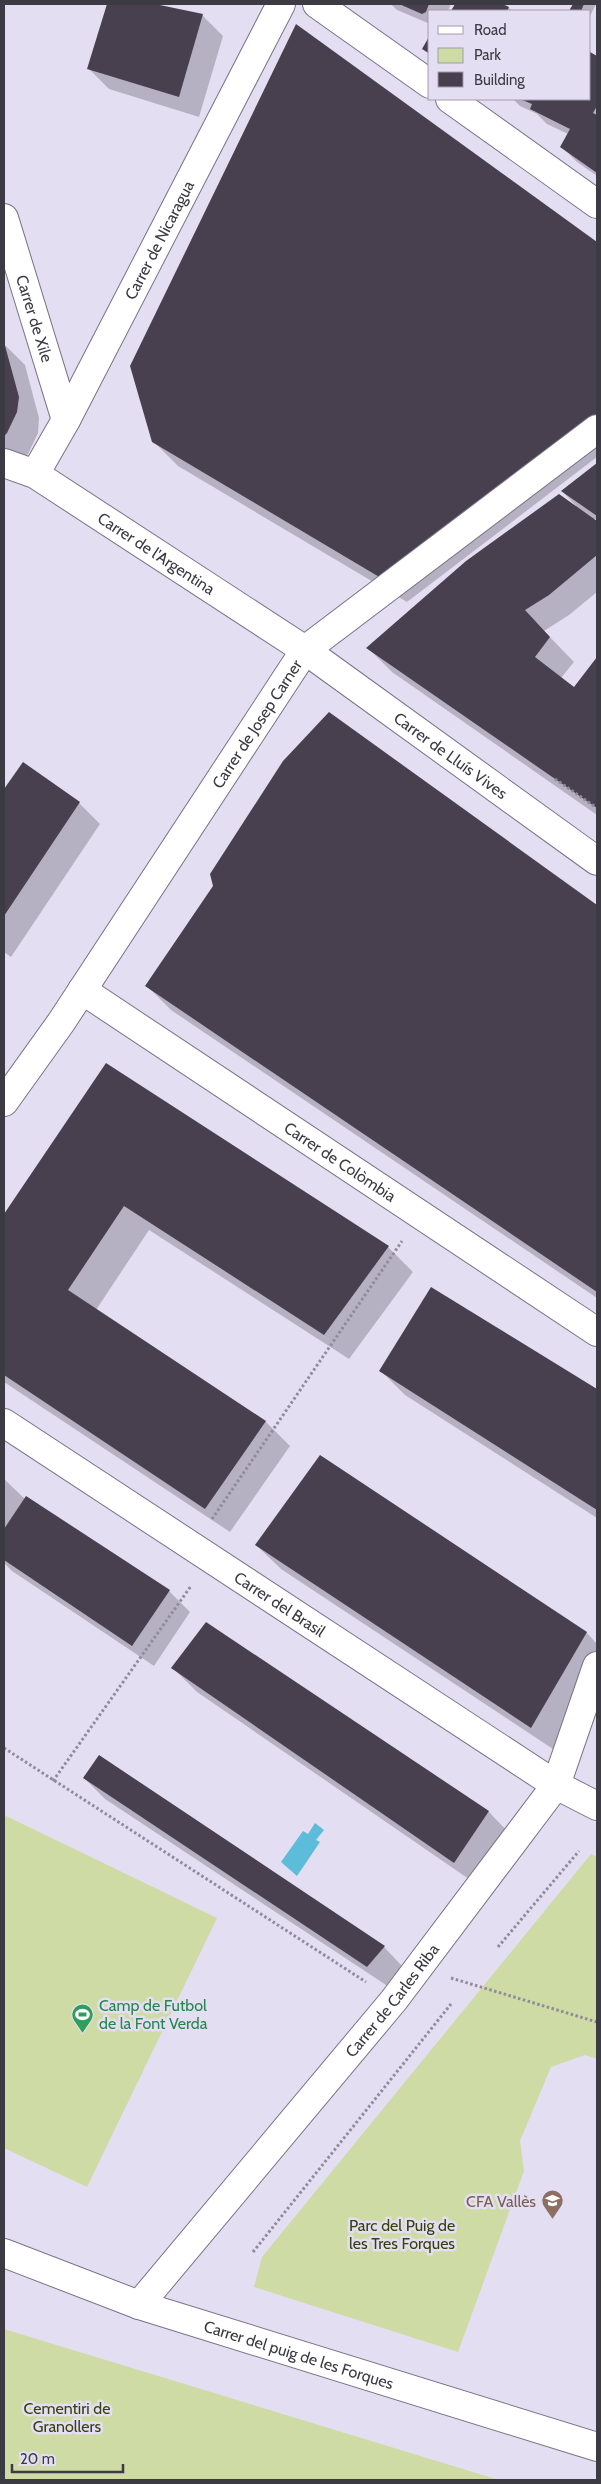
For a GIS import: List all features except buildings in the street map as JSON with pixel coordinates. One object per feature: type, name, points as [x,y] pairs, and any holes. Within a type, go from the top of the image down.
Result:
[{"type":"street","name":"Carrer de Nicaragua","points":[[35,474],[66,420],[282,4]]},
{"type":"street","points":[[317,4],[428,83]]},
{"type":"street","points":[[451,100],[597,204]]},
{"type":"street","name":"Carrer de Xile","points":[[4,218],[66,420]]},
{"type":"street","name":"Carrer de Josep Carner","points":[[4,1102],[82,990],[305,650],[597,429]]},
{"type":"street","name":"Carrer de l'Argentina","points":[[4,463],[35,474],[305,650]]},
{"type":"street","name":"Carrer de Lluís Vives","points":[[305,650],[597,861]]},
{"type":"street","name":"Carrer de Colòmbia","points":[[82,990],[419,1216],[597,1332]]},
{"type":"street","name":"Carrer del Brasil","points":[[4,1424],[556,1785],[597,1806]]},
{"type":"street","name":"Carrer de Carles Riba","points":[[139,2304],[394,2000],[556,1785],[597,1666]]},
{"type":"street","name":"Carrer del puig de les Forques","points":[[4,2254],[139,2304],[597,2447]]},
{"type":"path","points":[[555,779],[597,808]]},
{"type":"path","points":[[53,1781],[419,1216]]},
{"type":"path","points":[[4,1748],[394,2000]]},
{"type":"path","points":[[498,1947],[579,1851]]},
{"type":"path","points":[[419,1968],[597,2022]]},
{"type":"path","points":[[253,2252],[451,2004]]},
{"type":"green space","name":"Camp de Futbol de la Font Verda","points":[[4,1815],[217,1918],[87,2187],[4,2148]]},
{"type":"green space","name":"Parc del Puig de les Tres Forques","points":[[591,1854],[597,1857],[597,2059],[585,2055],[551,2067],[520,2141],[524,2171],[458,2352],[254,2287],[262,2257]]},
{"type":"green space","name":"Cementiri de Granollers","points":[[4,2329],[499,2480],[4,2480]]},
{"type":"water","points":[[315,1823],[324,1830],[316,1840],[320,1842],[297,1876],[281,1862],[303,1831],[308,1834]]},
{"type":"place","name":"Camp de Futbol de la Font Verda","points":[[83,2033]]},
{"type":"place","name":"CFA Vallès","points":[[552,2220]]}]
